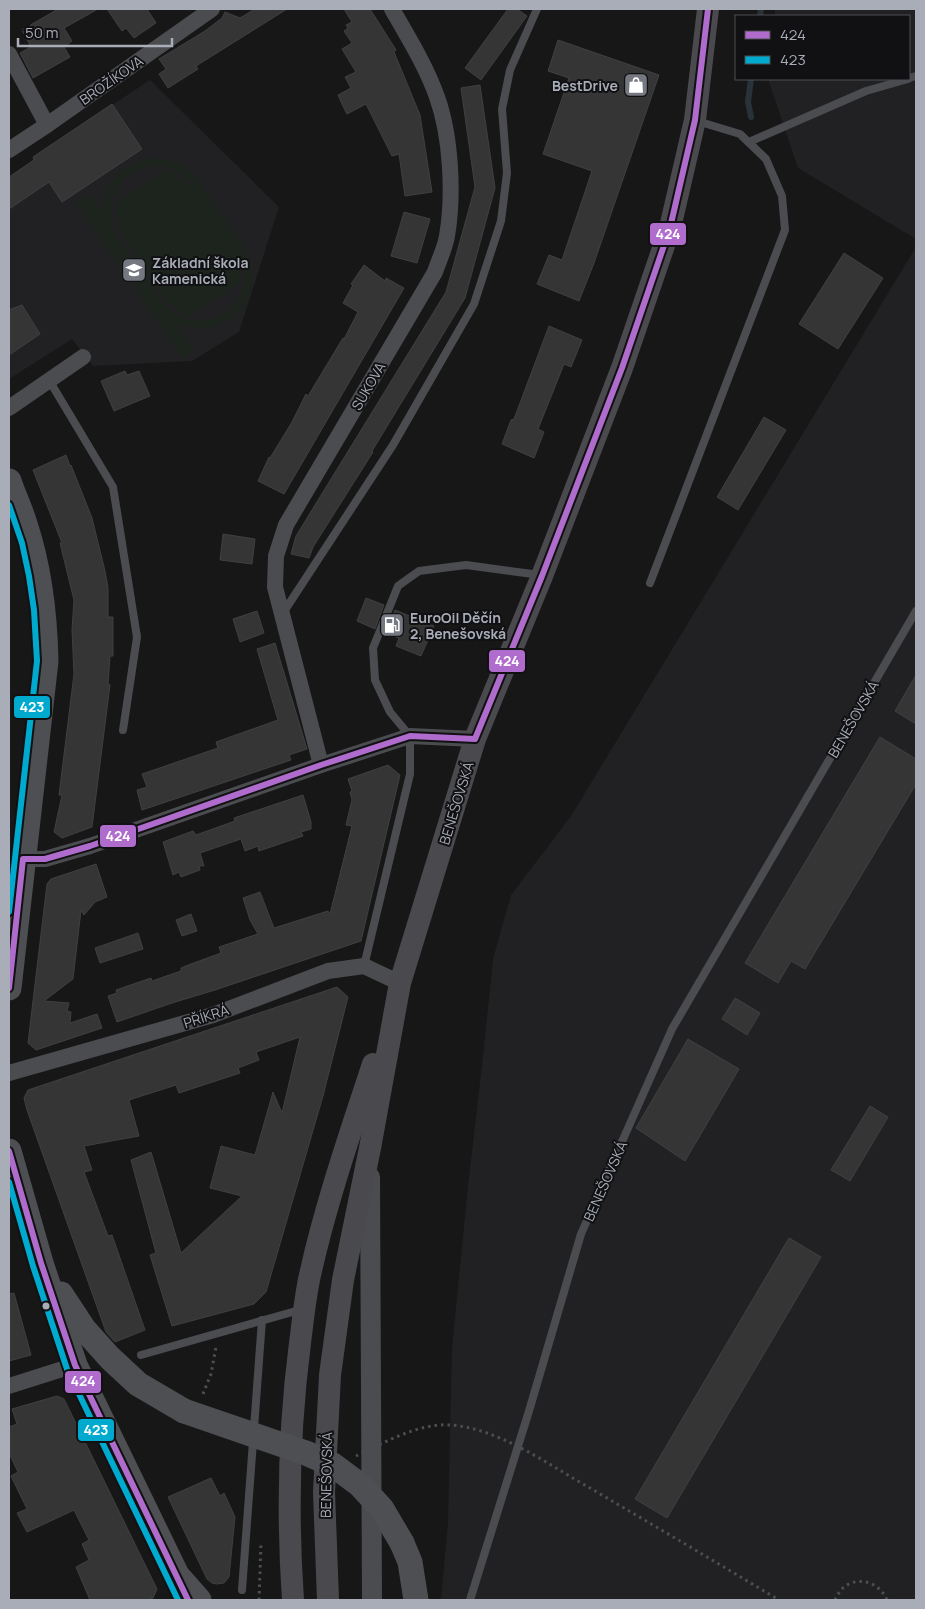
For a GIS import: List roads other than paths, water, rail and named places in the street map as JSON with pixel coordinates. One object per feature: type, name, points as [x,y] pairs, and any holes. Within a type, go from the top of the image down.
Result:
[{"type":"main road","name":"BENEŠOVSKÁ","points":[[328,1598],[324,1492],[330,1375],[343,1280],[370,1148],[400,983],[475,739],[542,576],[622,368],[670,228],[695,120],[708,9]]},
{"type":"main road","points":[[9,481],[26,525],[39,579],[45,622],[45,669],[9,988]]},
{"type":"main road","points":[[293,1599],[290,1506],[291,1424],[304,1309],[310,1276],[335,1180],[400,983]]},
{"type":"main road","points":[[9,1151],[41,1264],[76,1365],[177,1575],[199,1600]]},
{"type":"main road","points":[[41,1264],[84,1329],[110,1358],[138,1384],[184,1411],[306,1453],[333,1465],[360,1485],[382,1509],[402,1542],[410,1562],[416,1600]]},
{"type":"street","name":"BROŽÍKOVA","points":[[9,150],[212,9]]},
{"type":"street","name":"SUKOVA","points":[[321,765],[275,587],[276,556],[286,525],[435,272],[447,237],[451,197],[449,146],[437,97],[410,40],[392,9]]},
{"type":"street","points":[[9,54],[47,125]]},
{"type":"street","points":[[9,408],[83,357]]},
{"type":"street","points":[[23,859],[45,859],[90,846],[321,765],[410,736],[475,739]]},
{"type":"street","points":[[364,966],[400,983]]},
{"type":"street","name":"PŘÍKRÁ","points":[[9,1073],[213,1015],[328,971],[364,966]]},
{"type":"street","name":"BENEŠOVSKÁ","points":[[370,1148],[372,1600]]},
{"type":"street","points":[[9,1386],[76,1365]]},
{"type":"street","points":[[177,1575],[188,1600]]},
{"type":"lane","points":[[282,615],[393,445],[474,304],[501,221],[507,173],[502,108],[510,70],[537,9]]},
{"type":"lane","points":[[749,142],[866,91],[904,80]]},
{"type":"lane","points":[[650,583],[785,230],[782,196],[766,159],[740,134],[695,120]]},
{"type":"lane","points":[[49,380],[113,487],[137,637],[123,730]]},
{"type":"lane","points":[[364,966],[410,774],[410,736],[390,712],[375,680],[374,648],[398,586],[419,571],[466,565],[542,576]]},
{"type":"lane","name":"BENEŠOVSKÁ","points":[[470,1600],[529,1411],[581,1234],[672,1029],[916,611]]},
{"type":"lane","points":[[141,1355],[304,1309]]},
{"type":"lane","points":[[242,1590],[262,1320]]},
{"type":"waterway","points":[[760,15],[761,9]]},
{"type":"waterway","points":[[751,80],[748,102],[751,117]]},
{"type":"place","name":"BestDrive","points":[[636,85]]},
{"type":"place","name":"Základní škola Kamenická","points":[[134,270]]},
{"type":"place","name":"EuroOil Děčín 2, Benešovská","points":[[392,625]]}]
